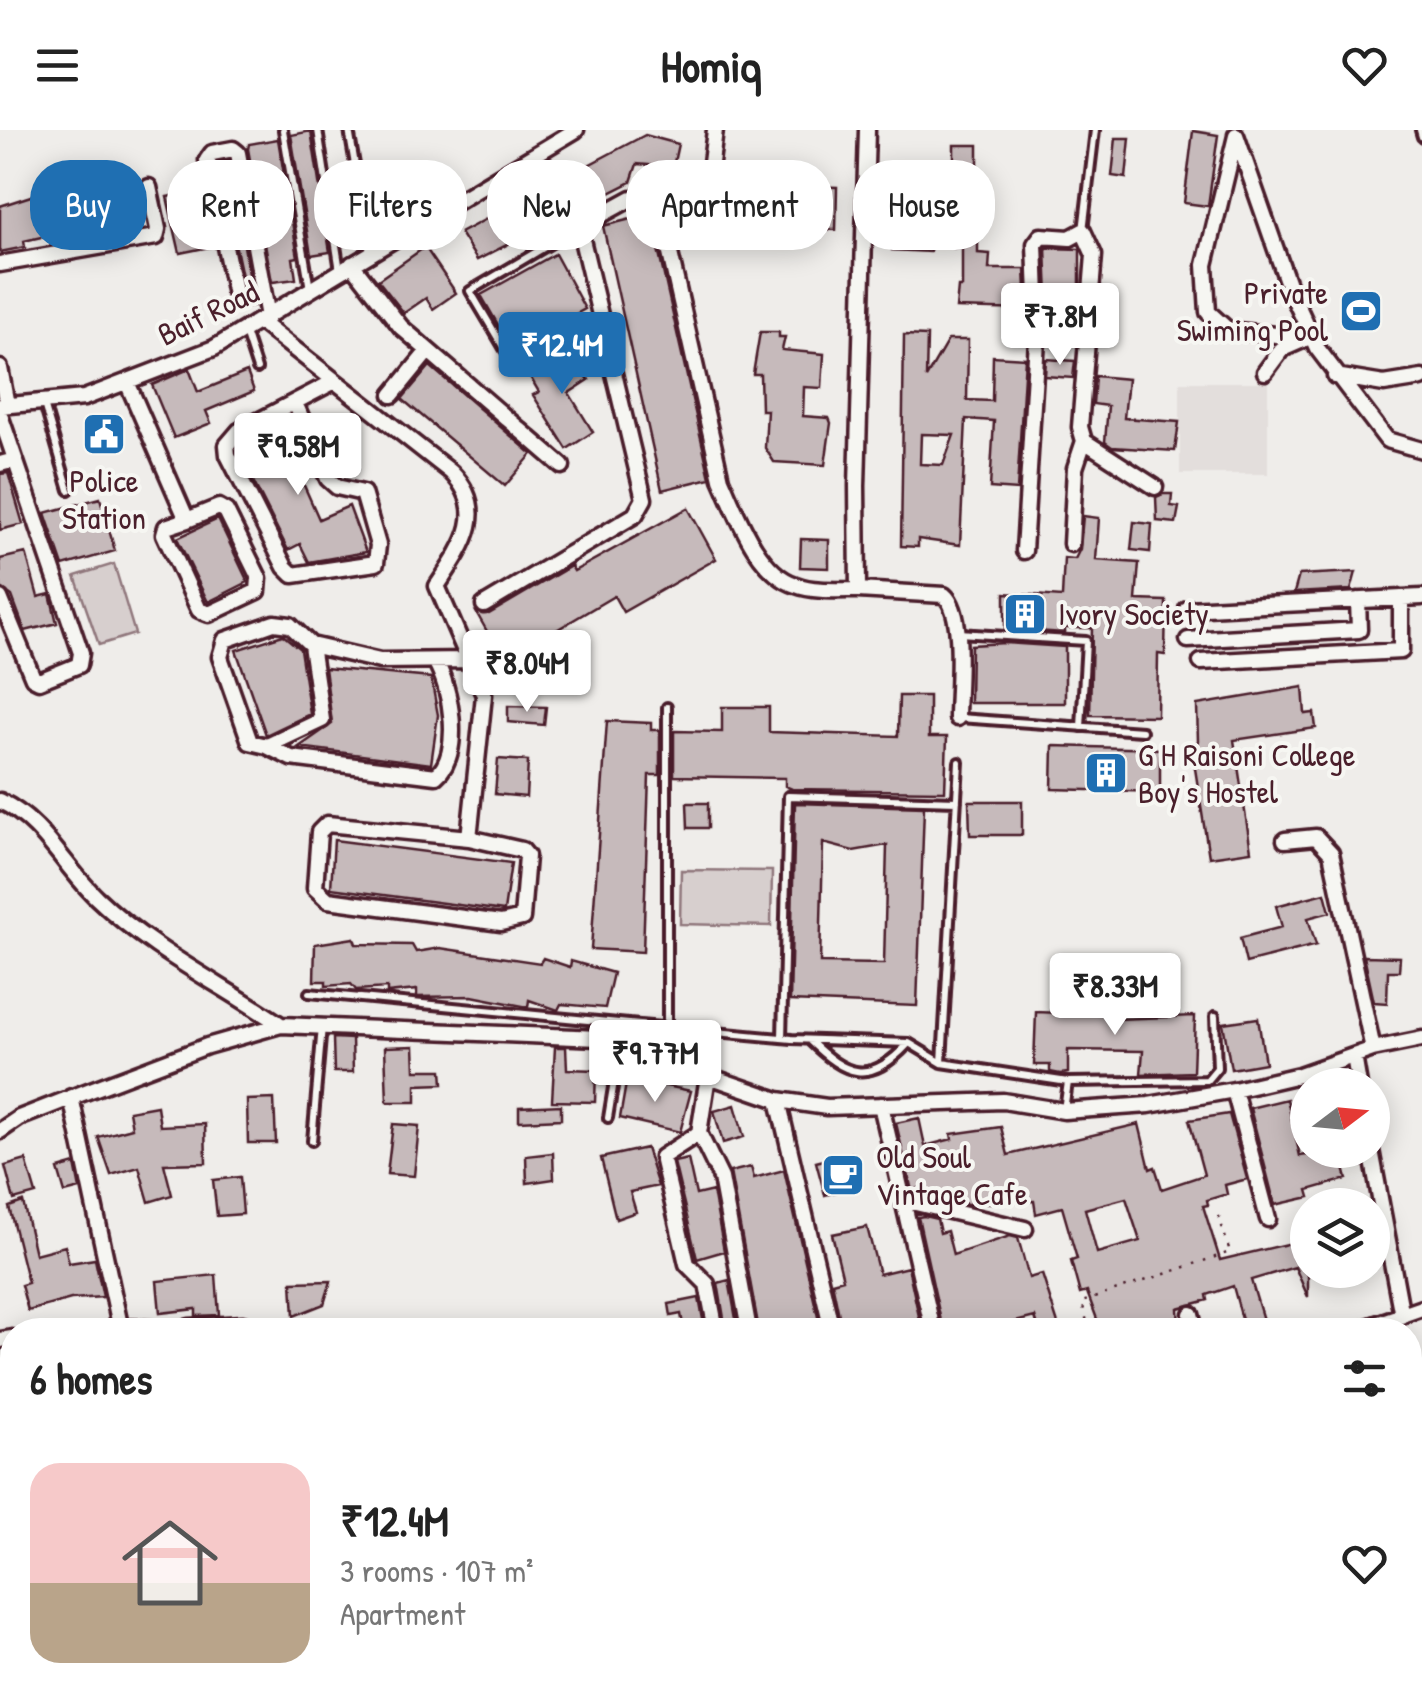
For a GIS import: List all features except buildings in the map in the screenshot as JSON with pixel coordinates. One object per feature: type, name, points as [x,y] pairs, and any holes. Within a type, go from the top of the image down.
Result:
[{"type":"street","name":"Baif Road","points":[[2,409],[84,398],[244,331],[576,130]]},
{"type":"street","points":[[711,160],[714,130]]},
{"type":"street","points":[[858,590],[857,486],[867,130]]},
{"type":"street","points":[[1237,133],[1205,266],[1208,312],[1228,330],[1306,338],[1282,349],[1264,372]]},
{"type":"street","points":[[1237,133],[1289,286],[1335,376],[1386,440],[1422,450]]},
{"type":"street","points":[[263,292],[240,300],[236,296],[208,160],[212,153],[233,149],[238,153],[263,292],[264,319],[451,472],[472,500],[474,518],[468,534],[437,586],[442,608],[484,695],[469,838]]},
{"type":"street","points":[[0,264],[156,236],[149,187]]},
{"type":"street","points":[[1024,552],[1038,324],[1035,244],[1041,236],[1070,238],[1083,231],[1094,255],[1080,427],[1084,441],[1076,468],[1070,544]]},
{"type":"street","points":[[484,605],[635,515],[644,499],[586,250]]},
{"type":"street","points":[[669,250],[720,479],[734,507],[773,570],[794,585],[944,595],[954,608],[958,633],[958,718]]},
{"type":"street","points":[[346,268],[401,327],[562,466]]},
{"type":"street","points":[[392,395],[428,351]]},
{"type":"street","points":[[0,368],[8,462],[81,653],[79,666],[39,681],[33,678],[0,598]]},
{"type":"street","points":[[1335,376],[1384,384],[1422,378]]},
{"type":"street","points":[[295,403],[328,479],[337,487],[363,493],[378,545],[376,563],[293,575],[235,472],[227,445],[232,437],[295,403],[336,381]]},
{"type":"street","points":[[127,382],[187,520]]},
{"type":"street","points":[[1084,441],[1155,487]]},
{"type":"street","points":[[218,507],[226,511],[259,578],[258,591],[209,614],[200,610],[164,534],[166,527],[187,520],[218,507]]},
{"type":"street","points":[[1186,609],[1422,597]]},
{"type":"street","points":[[1201,662],[1401,652],[1402,598]]},
{"type":"street","points":[[1188,640],[1360,630],[1358,600]]},
{"type":"street","points":[[435,661],[452,698],[448,761],[436,776],[291,758],[250,742],[220,657],[225,640],[274,623],[290,625],[311,645],[380,661],[470,660]]},
{"type":"street","points":[[267,746],[322,720],[311,645]]},
{"type":"street","points":[[0,801],[18,810],[97,898],[191,972],[281,1025]]},
{"type":"street","points":[[327,824],[469,838],[522,850],[527,856],[522,918],[501,924],[328,900],[315,888],[318,832],[327,824]]},
{"type":"street","points":[[1285,840],[1316,837],[1331,853],[1374,1049]]},
{"type":"street","points":[[0,1132],[71,1098],[207,1046],[281,1025],[456,1029],[599,1038],[778,1100],[827,1107],[1003,1101],[1064,1111],[1149,1105],[1234,1090],[1422,1039]]},
{"type":"street","points":[[1354,1056],[1356,1068]]},
{"type":"street","points":[[708,1076],[698,1134],[720,1178],[747,1318]]},
{"type":"street","points":[[1234,1090],[1268,1219]]},
{"type":"street","points":[[71,1098],[118,1318]]},
{"type":"street","points":[[778,1100],[829,1318]]},
{"type":"street","points":[[880,1105],[931,1318]]},
{"type":"street","points":[[698,1134],[662,1157],[687,1264],[707,1284],[714,1318]]},
{"type":"street","points":[[1374,1168],[1402,1316]]},
{"type":"street","points":[[903,1200],[1025,1229]]},
{"type":"street","points":[[1396,1318],[1422,1308]]},
{"type":"street","points":[[1191,1314],[1192,1318]]},
{"type":"lane","points":[[283,130],[310,290]]},
{"type":"lane","points":[[318,130],[346,268]]},
{"type":"lane","points":[[349,130],[371,254]]},
{"type":"lane","points":[[1083,231],[1095,130]]},
{"type":"lane","points":[[505,350],[470,291],[539,250]]},
{"type":"lane","points":[[244,331],[257,369]]},
{"type":"lane","points":[[44,402],[70,490]]},
{"type":"lane","points":[[958,633],[1086,641],[1081,726]]},
{"type":"lane","points":[[667,708],[667,1028]]},
{"type":"lane","points":[[958,718],[1142,731]]},
{"type":"lane","points":[[942,1063],[959,762]]},
{"type":"lane","points":[[782,1038],[788,796],[956,801]]},
{"type":"lane","points":[[309,993],[782,1038],[909,1043],[942,1063],[1068,1082],[1207,1080],[1217,1068],[1216,1016]]},
{"type":"lane","points":[[608,1118],[620,1044],[630,1024]]},
{"type":"lane","points":[[312,1141],[322,1025]]},
{"type":"lane","points":[[809,1040],[840,1068],[861,1073],[894,1058],[909,1043]]},
{"type":"lane","points":[[1064,1111],[1068,1082]]},
{"type":"path","points":[[1087,1318],[1082,1302],[1230,1252],[1217,1210]]},
{"type":"shaded area","points":[[1180,382],[1268,382],[1268,474],[1180,474]]},
{"type":"shaded area","points":[[114,564],[135,634],[99,645],[75,576]]},
{"type":"shaded area","points":[[681,870],[772,871],[771,926],[680,924]]},
{"type":"place","name":"Private Swiming Pool","points":[[1361,311]]},
{"type":"place","name":"Police Station","points":[[104,434]]},
{"type":"place","name":"Ivory Society","points":[[1025,614]]},
{"type":"place","name":"G H Raisoni College Boy's Hostel","points":[[1106,773]]},
{"type":"place","name":"Old Soul Vintage Cafe","points":[[843,1175]]}]
